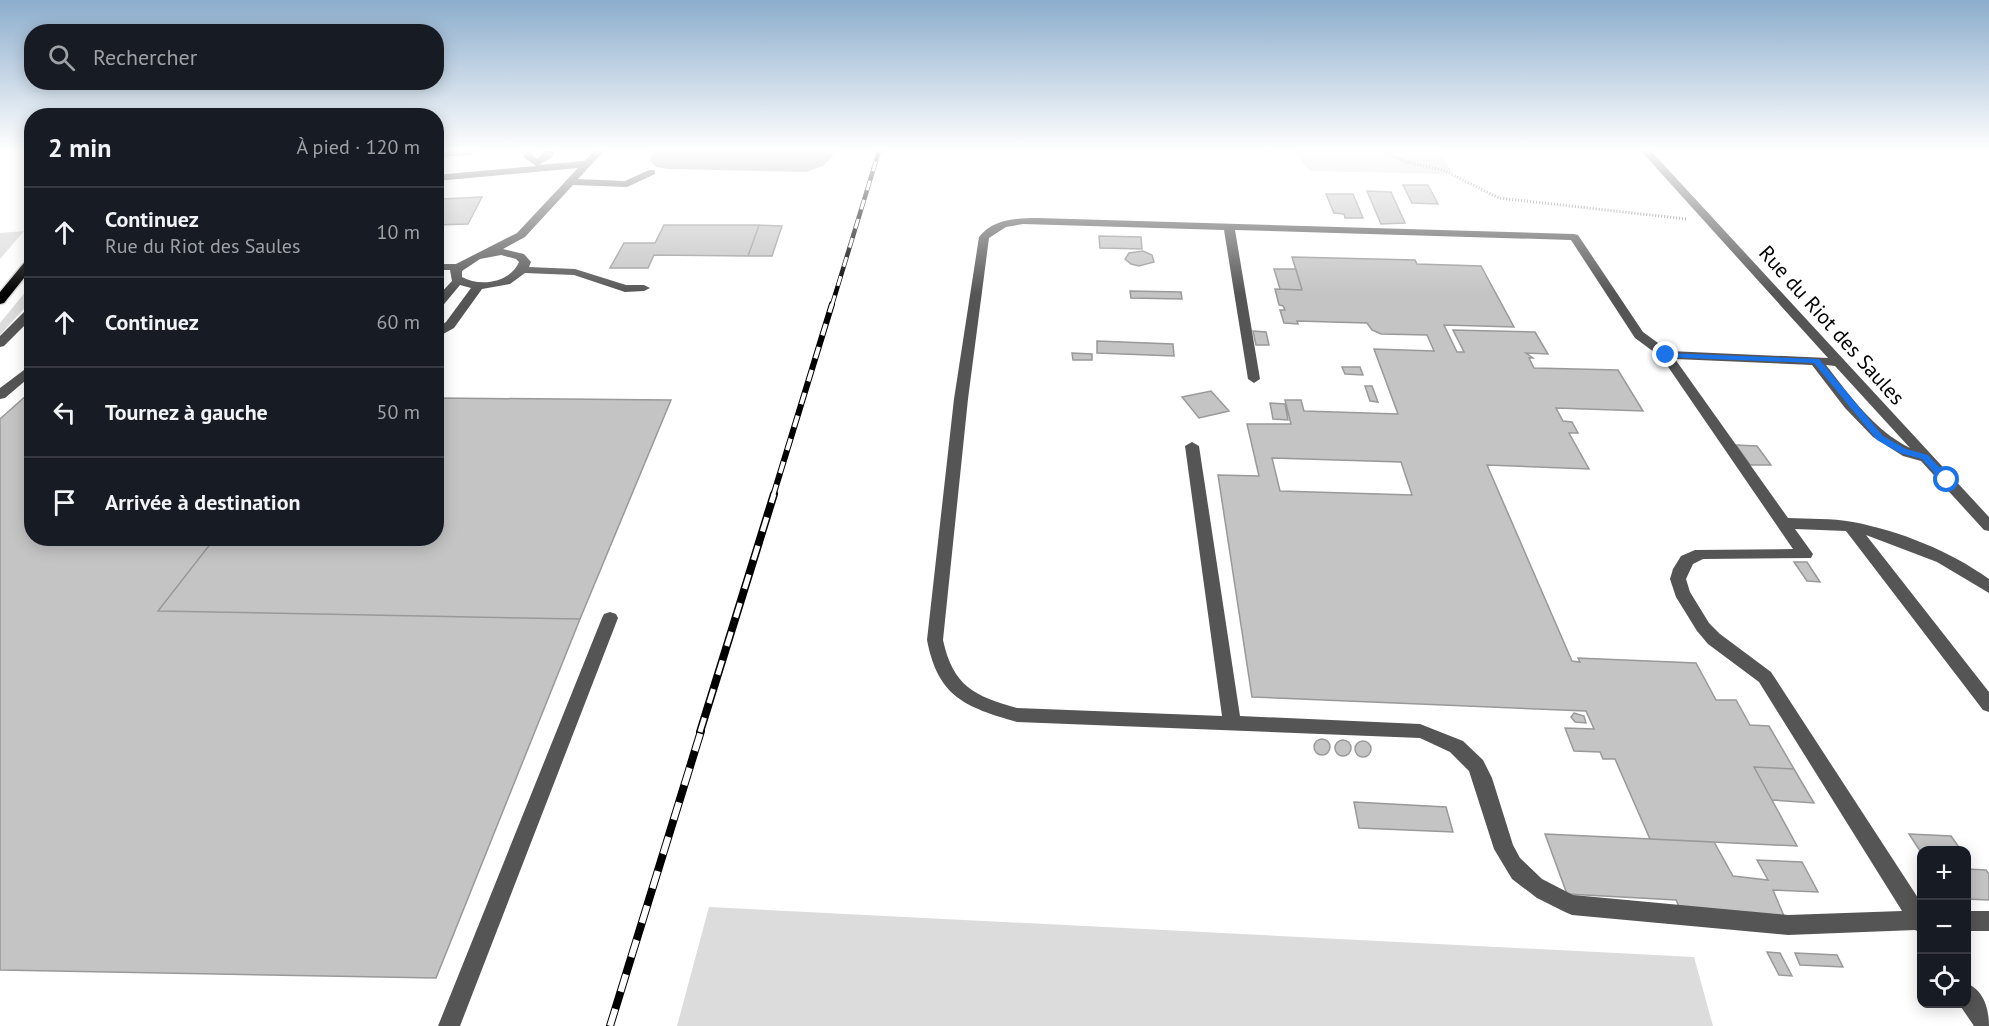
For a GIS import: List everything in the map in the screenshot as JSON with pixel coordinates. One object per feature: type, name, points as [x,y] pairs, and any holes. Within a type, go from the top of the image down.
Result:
[{"type":"main road","points":[[0,300],[24,270]]},
{"type":"street","points":[[486,254],[521,235],[554,199]]},
{"type":"street","name":"Rue du Riot des Saules","points":[[1691,199],[1989,526]]},
{"type":"street","points":[[1917,915],[1765,677],[1714,639],[1703,627],[1682,593],[1678,579],[1681,569],[1687,560],[1701,554],[1804,554],[1666,355],[1639,335],[1574,237],[1021,221],[996,227],[984,237],[961,399],[935,640],[942,668],[958,689],[981,705],[1017,715],[1420,731],[1451,741],[1465,750],[1478,765],[1507,856],[1524,877],[1542,891],[1572,905],[1788,925],[1917,921]]},
{"type":"street","points":[[1229,226],[1254,379]]},
{"type":"street","points":[[520,256],[521,235]]},
{"type":"street","points":[[522,270],[525,262],[520,256],[506,252],[471,258],[458,267],[455,274],[459,281],[478,286],[505,281],[522,270],[575,272],[625,289],[644,288]]},
{"type":"street","points":[[444,267],[458,267]]},
{"type":"street","points":[[444,297],[459,281]]},
{"type":"street","points":[[444,329],[450,325],[478,286]]},
{"type":"street","points":[[0,343],[24,324]]},
{"type":"street","points":[[1666,355],[1838,362]]},
{"type":"street","points":[[1816,361],[1880,438],[1903,451],[1925,457]]},
{"type":"street","points":[[0,382],[24,362]]},
{"type":"street","points":[[0,395],[24,375]]},
{"type":"street","points":[[1192,446],[1232,723]]},
{"type":"street","points":[[1783,523],[1851,527],[1878,534],[1957,565],[1989,587]]},
{"type":"street","points":[[1851,527],[1989,705]]},
{"type":"street","points":[[449,1026],[610,618]]},
{"type":"street","points":[[1971,921],[1989,921]]},
{"type":"street","points":[[1971,1002],[1987,1026]]},
{"type":"path","points":[[1507,199],[1668,216],[1715,224]]},
{"type":"shaded area","points":[[24,231],[0,259],[0,233]]},
{"type":"shaded area","points":[[24,294],[24,309],[0,335],[0,323]]},
{"type":"shaded area","points":[[709,907],[1694,957],[1713,1026],[677,1026]]},
{"type":"building","points":[[444,199],[481,199],[468,224],[444,225]]},
{"type":"building","points":[[1328,199],[1355,199],[1363,218],[1345,218],[1344,214],[1334,213]]},
{"type":"building","points":[[1370,199],[1394,199],[1405,223],[1381,224]]},
{"type":"building","points":[[1410,199],[1435,199],[1438,204],[1412,203]]},
{"type":"building","points":[[664,225],[759,225],[748,256],[654,255],[648,268],[610,268],[624,243],[655,243]]},
{"type":"building","points":[[759,225],[782,226],[772,256],[748,256]]},
{"type":"building","points":[[1099,236],[1141,237],[1142,249],[1100,248]]},
{"type":"building","points":[[1143,251],[1152,255],[1154,262],[1139,266],[1125,259],[1129,253]]},
{"type":"building","points":[[1292,257],[1415,260],[1417,264],[1481,266],[1514,327],[1444,325],[1457,352],[1464,352],[1453,330],[1535,332],[1548,354],[1526,353],[1533,358],[1529,358],[1534,368],[1618,370],[1643,411],[1556,408],[1563,421],[1572,422],[1578,433],[1569,433],[1589,469],[1487,465],[1572,661],[1580,662],[1578,658],[1696,663],[1716,700],[1736,700],[1750,725],[1769,726],[1794,769],[1754,767],[1797,846],[1650,839],[1615,759],[1603,759],[1600,752],[1574,751],[1565,728],[1594,729],[1586,711],[1252,697],[1218,475],[1259,476],[1247,424],[1291,424],[1285,400],[1301,400],[1304,411],[1398,414],[1374,349],[1434,351],[1427,335],[1381,334],[1372,330],[1367,323],[1297,321],[1298,324],[1284,323],[1280,310],[1285,310],[1279,305],[1275,289],[1302,290]],"holes":[[[1272,458],[1401,462],[1412,495],[1280,491]]]},
{"type":"building","points":[[1274,269],[1296,269],[1302,290],[1280,289]]},
{"type":"building","points":[[1130,291],[1181,292],[1182,299],[1131,298]]},
{"type":"building","points":[[1253,331],[1266,332],[1269,345],[1256,345]]},
{"type":"building","points":[[1097,341],[1173,344],[1174,356],[1097,353]]},
{"type":"building","points":[[1072,353],[1092,354],[1092,360],[1073,360]]},
{"type":"building","points":[[1342,367],[1360,367],[1363,375],[1345,374]]},
{"type":"building","points":[[1365,386],[1372,386],[1378,402],[1370,401]]},
{"type":"building","points":[[1211,391],[1229,411],[1199,418],[1182,397]]},
{"type":"building","points":[[24,398],[24,546],[209,546],[158,611],[580,619],[436,978],[0,970],[0,419]]},
{"type":"building","points":[[444,398],[671,400],[580,619],[158,611],[209,546],[444,546]]},
{"type":"building","points":[[1270,403],[1285,404],[1288,420],[1273,419]]},
{"type":"building","points":[[1736,445],[1757,446],[1771,465],[1750,465]]},
{"type":"building","points":[[1794,562],[1807,562],[1820,582],[1807,581]]},
{"type":"building","points":[[1574,713],[1584,716],[1586,723],[1575,722],[1571,717]]},
{"type":"building","points":[[1319,739],[1325,739],[1330,747],[1328,753],[1319,755],[1314,750],[1314,744]]},
{"type":"building","points":[[1340,740],[1346,740],[1351,748],[1349,754],[1340,756],[1335,751],[1335,745]]},
{"type":"building","points":[[1360,741],[1366,741],[1371,749],[1369,755],[1360,757],[1355,752],[1355,746]]},
{"type":"building","points":[[1754,767],[1794,769],[1814,803],[1772,800]]},
{"type":"building","points":[[1354,802],[1446,807],[1453,832],[1359,828]]},
{"type":"building","points":[[1545,834],[1714,842],[1733,876],[1768,880],[1757,860],[1802,862],[1818,892],[1773,890],[1784,916],[1681,911],[1676,900],[1567,894]]},
{"type":"building","points":[[1909,834],[1951,836],[1958,846],[1917,846]]},
{"type":"building","points":[[1971,869],[1986,870],[1989,874],[1989,900],[1971,899]]},
{"type":"building","points":[[1767,952],[1780,953],[1792,976],[1779,975]]},
{"type":"building","points":[[1795,953],[1837,955],[1843,967],[1800,965]]},
{"type":"railway","points":[[832,305],[864,199]]},
{"type":"railway","points":[[773,496],[832,304]]},
{"type":"railway","points":[[700,732],[774,494]]},
{"type":"railway","points":[[610,1026],[701,731]]},
{"type":"route","points":[[1666,355],[1816,361],[1880,438],[1903,451],[1925,457],[1947,480]]}]
